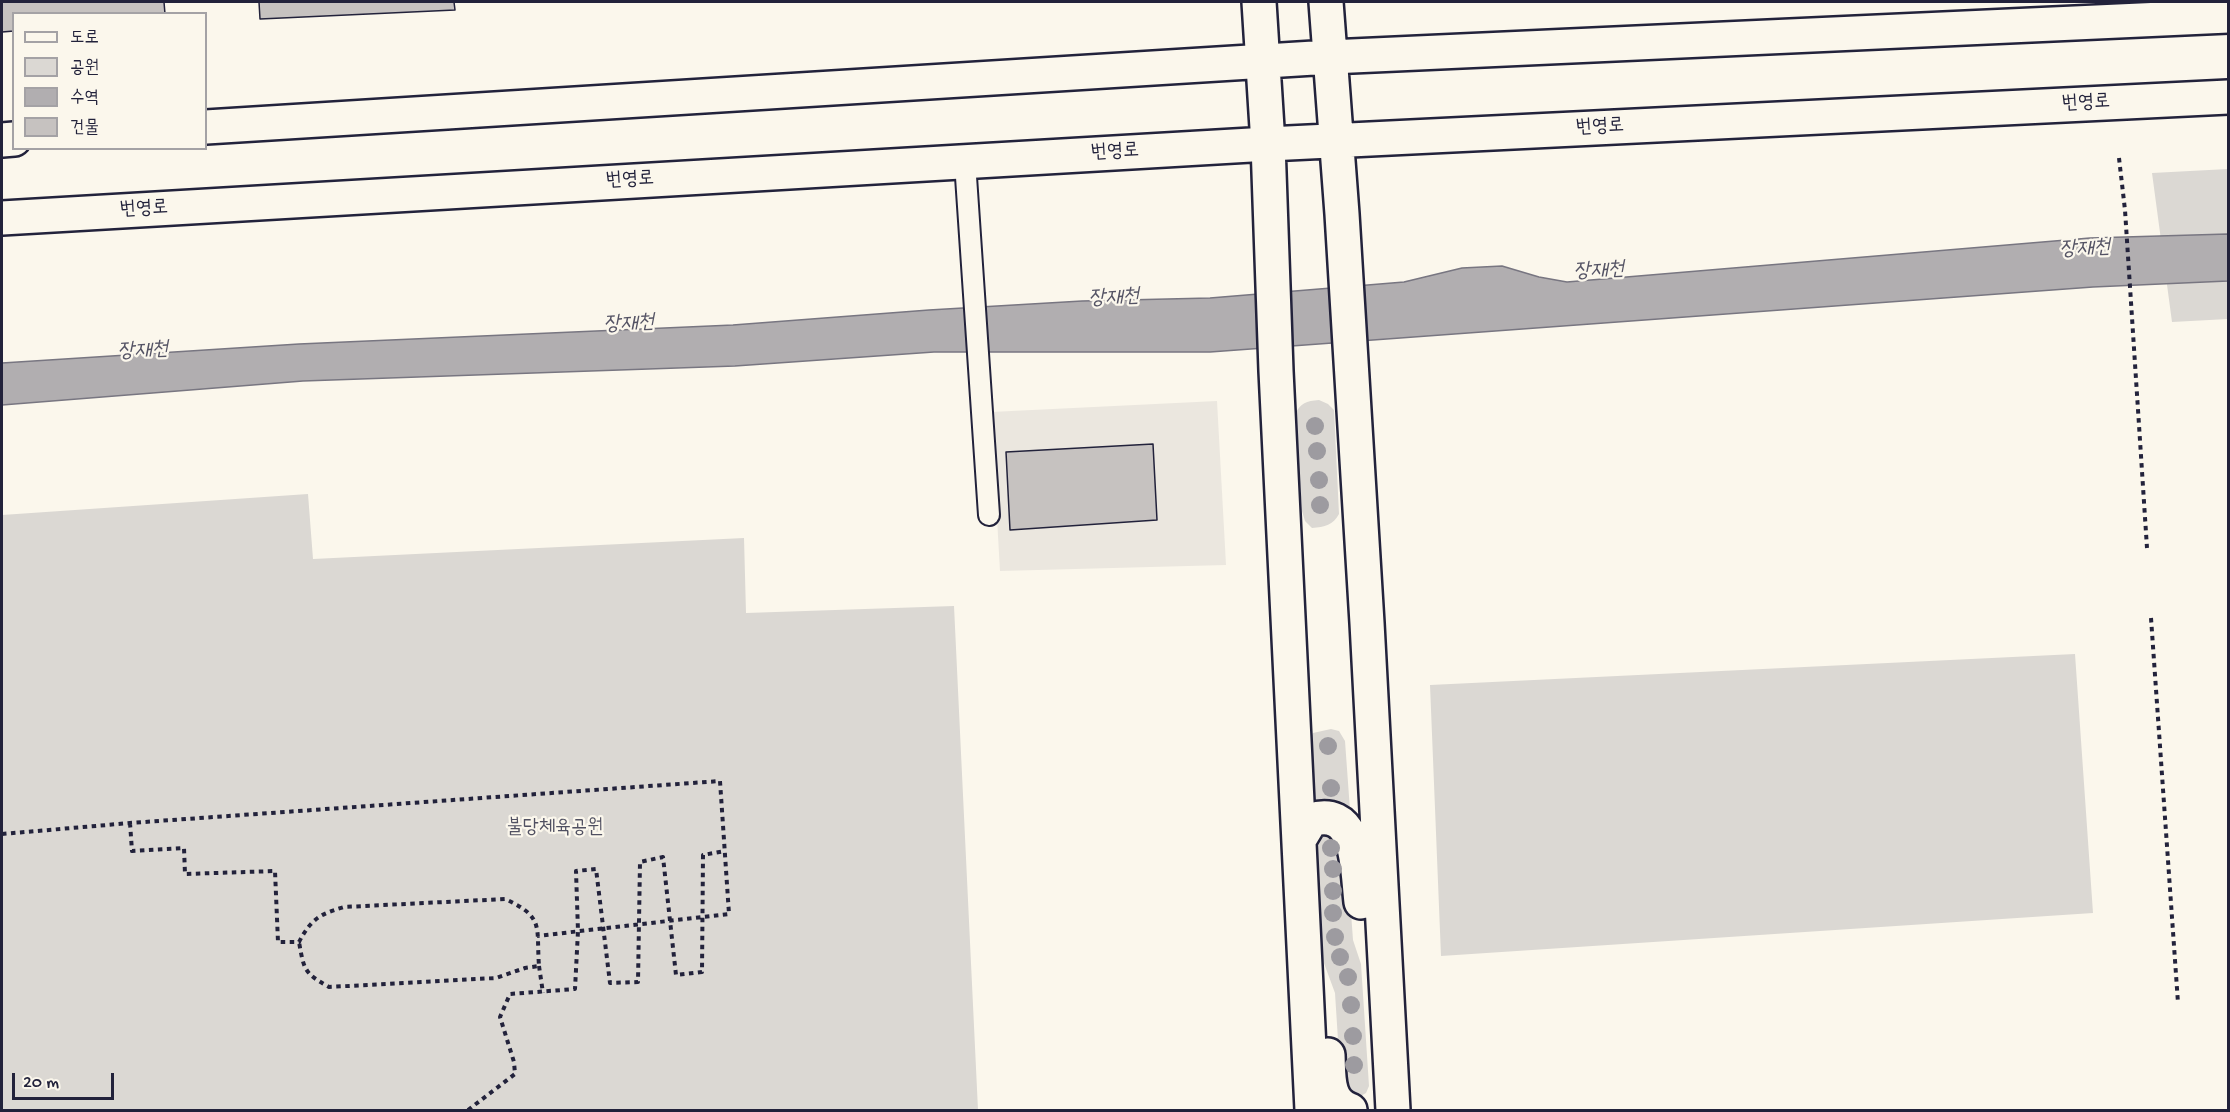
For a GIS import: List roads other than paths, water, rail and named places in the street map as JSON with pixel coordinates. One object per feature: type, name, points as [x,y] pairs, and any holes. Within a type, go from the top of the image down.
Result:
[{"type":"main road","points":[[1259,2],[1268,144],[1269,219],[1312,1110]]},
{"type":"main road","points":[[1326,2],[1342,214],[1367,623],[1393,1110]]},
{"type":"main road","points":[[207,127],[1330,57],[2229,16]]},
{"type":"main road","name":"번영로","points":[[2,218],[1268,144],[2229,97]]},
{"type":"main road","points":[[1299,840],[1311,820],[1322,816],[1342,823],[1351,836],[1355,848],[1364,934],[1385,967]]},
{"type":"main road","points":[[1305,969],[1325,999],[1330,1092],[1346,1110],[1350,1110]]},
{"type":"main road","points":[[1356,1110],[1373,1102],[1382,1091],[1390,1072]]},
{"type":"lane","points":[[965,162],[989,515]]},
{"type":"water","name":"장재천","points":[[2228,234],[2228,281],[2093,287],[1210,352],[934,352],[735,366],[303,381],[2,405],[2,363],[299,344],[733,325],[1082,301],[1210,298],[1404,282],[1462,268],[1502,266],[1539,277],[1567,282],[2090,238]]},
{"type":"park label","name":"불당체육공원","points":[[555,829]]}]
